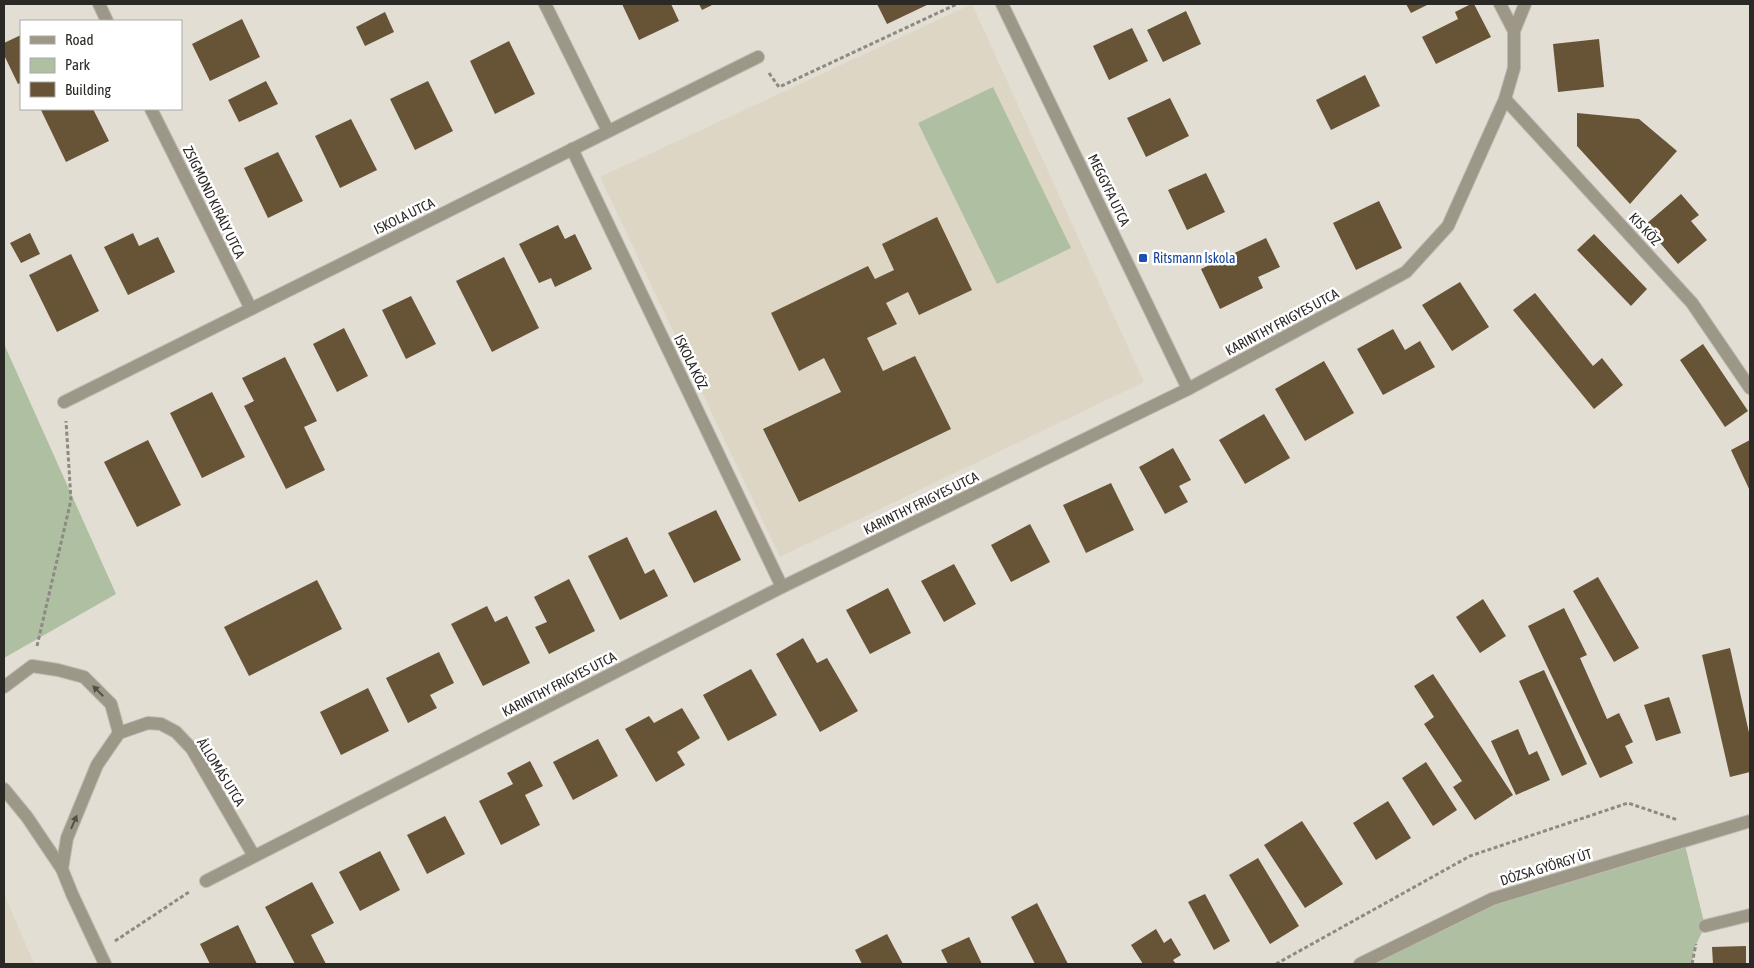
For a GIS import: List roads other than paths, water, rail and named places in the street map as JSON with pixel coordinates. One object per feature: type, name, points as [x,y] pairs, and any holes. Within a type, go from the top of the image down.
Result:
[{"type":"street","points":[[99,4],[107,20]]},
{"type":"street","points":[[545,4],[608,131]]},
{"type":"street","name":"MEGGYFA UTCA","points":[[1002,4],[1188,389]]},
{"type":"street","points":[[1500,4],[1514,31]]},
{"type":"street","points":[[1514,31],[1526,4]]},
{"type":"street","name":"KARINTHY FRIGYES UTCA","points":[[206,881],[782,588],[1188,389],[1406,272],[1448,226],[1504,99],[1514,68],[1514,31]]},
{"type":"street","name":"ISKOLA UTCA","points":[[64,402],[758,57]]},
{"type":"street","name":"KIS KÖZ","points":[[1504,99],[1692,303],[1750,388]]},
{"type":"street","name":"ZSIGMOND KIRÁLY UTCA","points":[[152,110],[251,309]]},
{"type":"street","name":"ISKOLA KÖZ","points":[[572,150],[782,588]]},
{"type":"street","points":[[4,687],[32,666],[58,670],[84,678],[111,704],[118,734],[97,765],[67,838],[62,869]]},
{"type":"street","name":"ÁLLOMÁS UTCA","points":[[118,734],[148,723],[161,724],[176,732],[192,749],[254,856]]},
{"type":"street","points":[[4,789],[27,817],[62,869],[105,964]]},
{"type":"street","name":"DÓZSA GYÖRGY ÚT","points":[[1360,964],[1492,898],[1750,821]]},
{"type":"street","points":[[1705,926],[1750,915]]},
{"type":"place","name":"Ritsmann Iskola","points":[[1143,258]]}]
